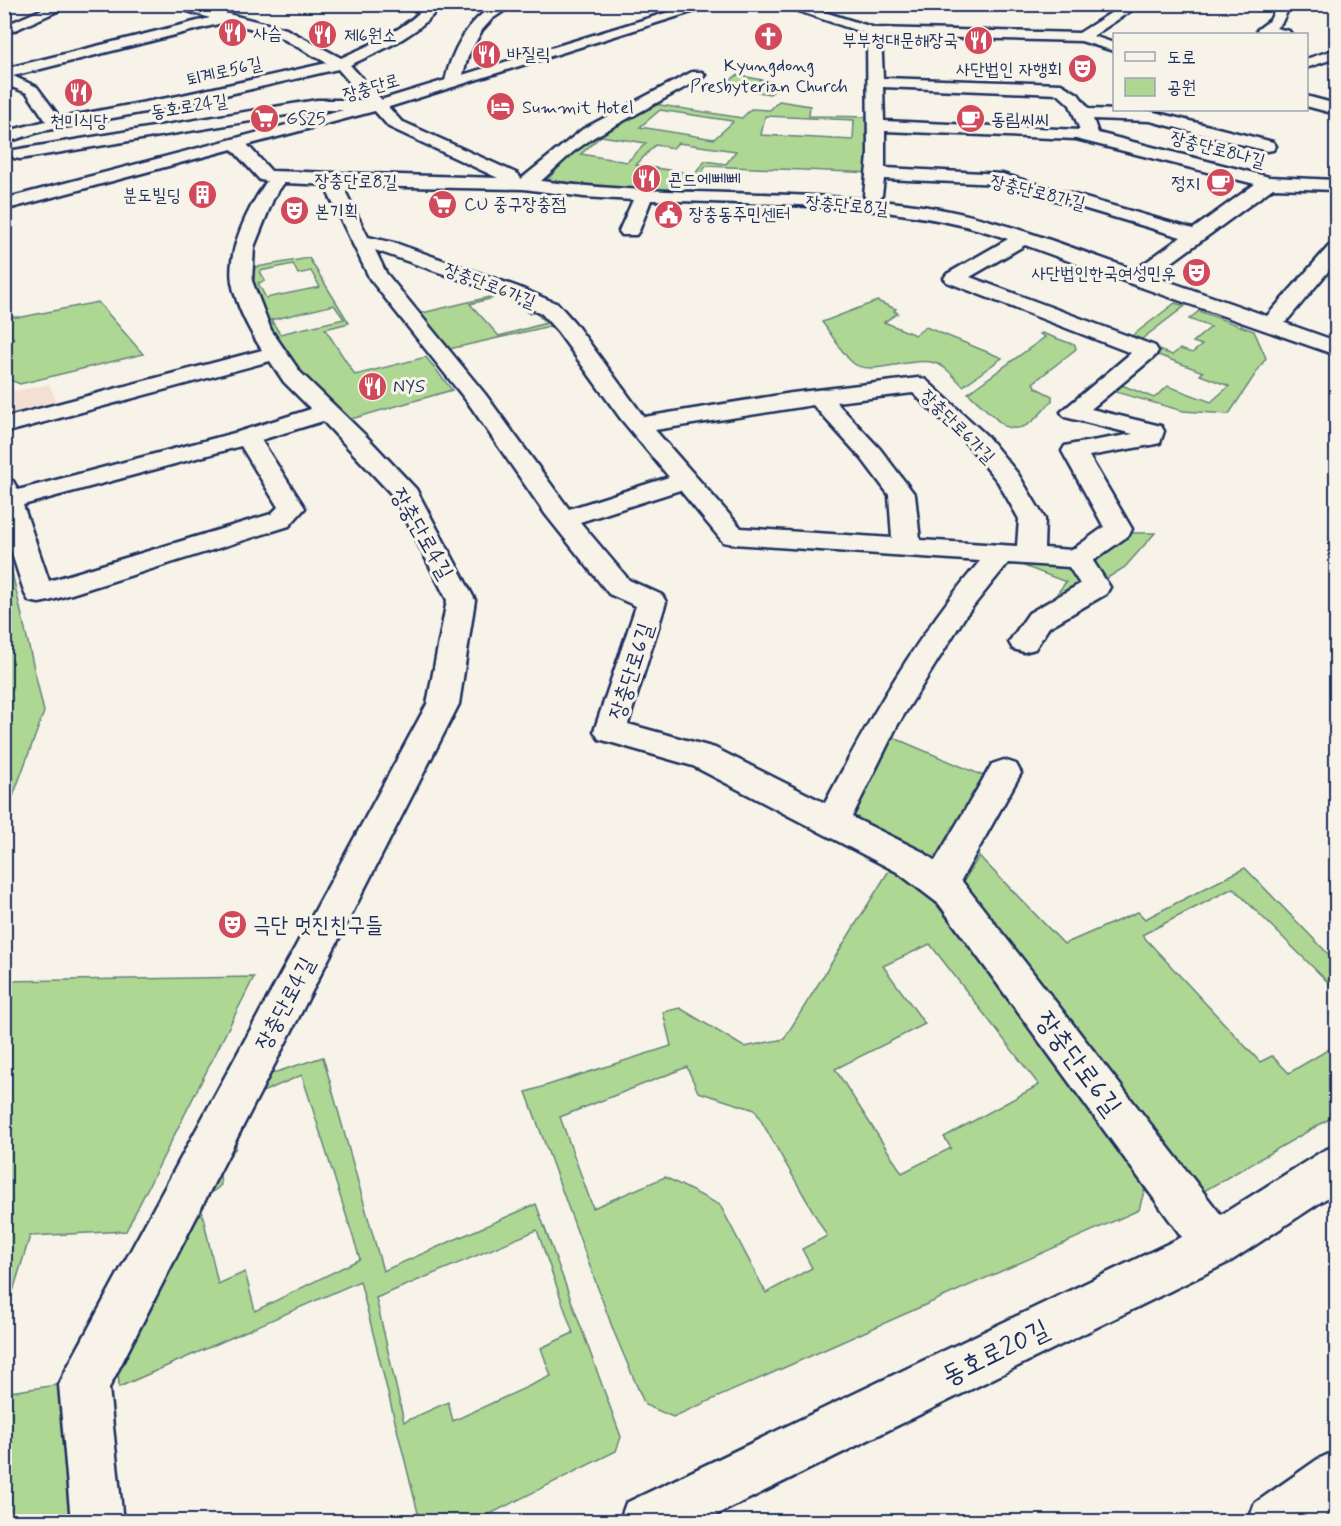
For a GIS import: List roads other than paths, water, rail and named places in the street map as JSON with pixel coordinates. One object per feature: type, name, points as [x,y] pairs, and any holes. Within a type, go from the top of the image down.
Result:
[{"type":"street","points":[[4,32],[67,4]]},
{"type":"street","name":"장충단로8길","points":[[172,4],[281,32],[341,64],[395,124],[524,184]]},
{"type":"street","name":"퇴계로56길","points":[[4,138],[56,124],[178,101],[341,64],[380,46],[416,25],[436,4]]},
{"type":"street","points":[[453,82],[454,68],[477,25],[488,15],[508,4]]},
{"type":"street","name":"장충단로","points":[[4,205],[380,105],[711,4]]},
{"type":"street","points":[[783,4],[874,32],[1082,37],[1113,47]]},
{"type":"street","points":[[1082,37],[1135,4]]},
{"type":"street","points":[[1279,33],[1264,30],[1275,22],[1285,4]]},
{"type":"street","points":[[4,76],[226,18]]},
{"type":"street","points":[[872,207],[876,126],[874,32]]},
{"type":"street","points":[[1317,42],[1336,47]]},
{"type":"street","points":[[1308,63],[1336,53]]},
{"type":"street","points":[[524,184],[540,176],[572,144],[593,130],[697,75]]},
{"type":"street","points":[[4,76],[32,90],[56,124]]},
{"type":"street","points":[[875,82],[1061,89],[1073,94],[1084,114],[1091,137]]},
{"type":"street","points":[[1308,102],[1336,109]]},
{"type":"street","name":"동호로24길","points":[[4,158],[40,150],[317,105],[380,105]]},
{"type":"street","name":"장충단로8나길","points":[[1084,114],[1150,116],[1267,146]]},
{"type":"street","name":"장충단로8나길","points":[[876,126],[1076,134],[1269,182],[1336,185]]},
{"type":"street","name":"장충단로8길","points":[[237,144],[266,176],[341,181],[524,184],[584,192],[835,203],[923,212],[993,227],[1336,348]]},
{"type":"street","name":"장충단로8가길","points":[[875,173],[1002,179],[1197,236]]},
{"type":"street","name":"장충단로4길","points":[[97,1521],[84,1385],[443,704],[461,600],[406,495],[292,377],[260,330],[242,281],[244,247],[265,197],[279,177]]},
{"type":"street","name":"장충단로6길","points":[[341,181],[337,193],[376,275],[477,399],[564,519],[619,587],[652,602],[610,731],[703,757],[910,862],[952,893],[1215,1245]]},
{"type":"street","points":[[1136,279],[1269,182]]},
{"type":"street","points":[[629,231],[644,194]]},
{"type":"street","points":[[1023,238],[954,279],[1147,351],[1073,412],[1081,416],[1152,430],[1151,438],[1074,451],[1119,529],[1078,559],[1096,587],[1039,620],[1024,642]]},
{"type":"street","name":"장충단로6가길","points":[[359,241],[391,248],[511,291],[550,309],[639,425],[733,536],[1078,559]]},
{"type":"street","points":[[1271,325],[1336,250]]},
{"type":"street","points":[[4,426],[276,353]]},
{"type":"street","name":"장충단로6가길","points":[[639,425],[819,397],[918,385],[977,440],[1009,479],[1032,519],[1016,555]]},
{"type":"street","points":[[819,397],[871,454],[902,495],[907,548]]},
{"type":"street","points":[[247,437],[292,508],[280,519],[39,594],[6,496],[247,437],[328,412]]},
{"type":"street","points":[[564,519],[685,480]]},
{"type":"street","points":[[832,823],[883,722],[956,608],[1016,555]]},
{"type":"street","points":[[940,884],[1004,773]]},
{"type":"street","name":"동호로20길","points":[[645,1521],[1215,1245],[1336,1167]]},
{"type":"street","points":[[1274,1521],[1336,1477]]},
{"type":"place","name":"사슴","points":[[232,33]]},
{"type":"place","name":"제6원소","points":[[323,35]]},
{"type":"place","name":"Kyungdong Presbyterian Church","points":[[769,36]]},
{"type":"place","name":"부부청대문해장국","points":[[979,40]]},
{"type":"place","name":"바질릭","points":[[486,54]]},
{"type":"place","name":"사단법인 자행회","points":[[1083,69]]},
{"type":"place","name":"천미식당","points":[[79,92]]},
{"type":"place","name":"Summit Hotel","points":[[501,107]]},
{"type":"place","name":"GS25","points":[[265,118]]},
{"type":"place","name":"동림씨씨","points":[[970,119]]},
{"type":"place","name":"콘드에뻬뻬","points":[[647,179]]},
{"type":"place","name":"정지","points":[[1221,183]]},
{"type":"place","name":"분도빌딩","points":[[202,195]]},
{"type":"place","name":"CU 중구장충점","points":[[443,204]]},
{"type":"place","name":"본기획","points":[[294,211]]},
{"type":"place","name":"장충동주민센터","points":[[668,214]]},
{"type":"place","name":"사단법인한국여성민우","points":[[1197,273]]},
{"type":"place","name":"NYS","points":[[372,386]]},
{"type":"place","name":"극단 멋진친구들","points":[[232,924]]}]
